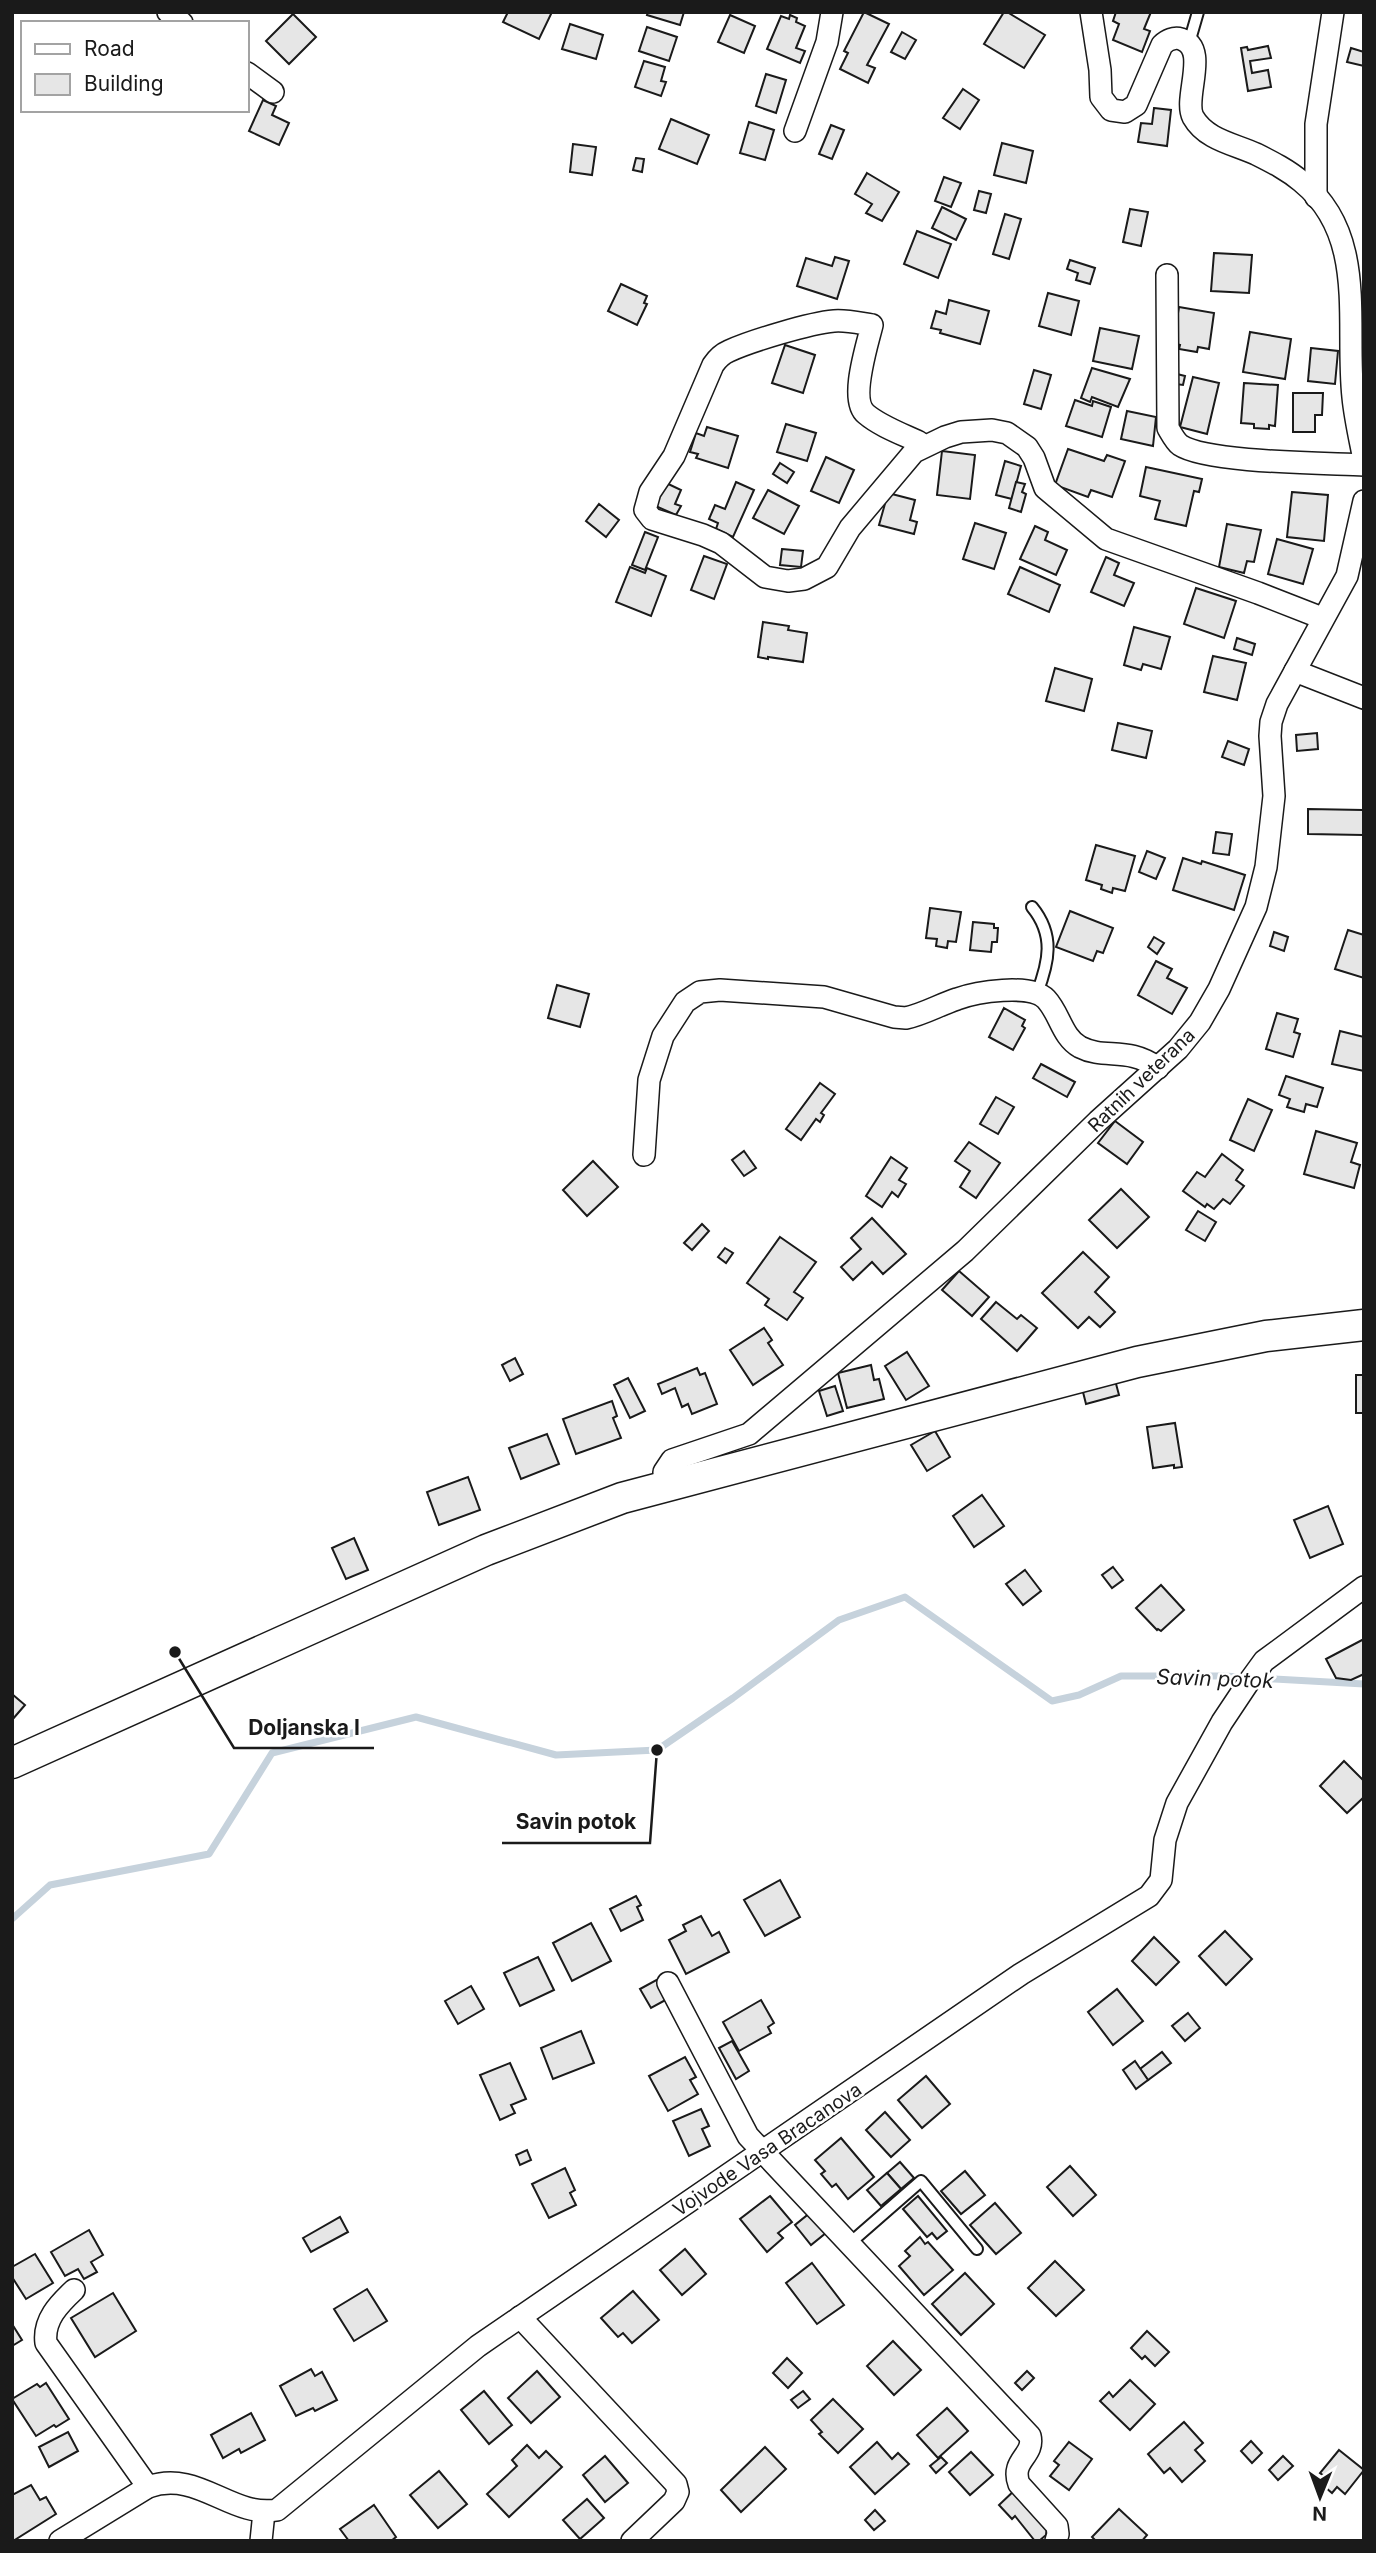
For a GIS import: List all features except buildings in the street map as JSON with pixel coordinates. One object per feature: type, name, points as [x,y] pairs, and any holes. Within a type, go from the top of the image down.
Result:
[{"type":"street","points":[[795,131],[827,42],[832,12]]},
{"type":"street","points":[[1091,12],[1101,97],[1111,110],[1125,111],[1136,105],[1158,51],[1167,41],[1183,39],[1189,43],[1195,57],[1190,110],[1201,128],[1213,137],[1257,154],[1288,171],[1305,184],[1337,225],[1358,300],[1353,396],[1364,460]]},
{"type":"street","points":[[1316,197],[1316,124],[1333,12]]},
{"type":"street","points":[[248,74],[272,92]]},
{"type":"street","points":[[1167,275],[1168,428],[1178,444],[1200,453],[1231,457],[1364,465]]},
{"type":"street","points":[[922,447],[919,442],[868,416],[859,406],[858,392],[872,326],[833,321],[730,350],[718,358],[674,456],[650,492],[645,510],[652,519],[720,543],[765,577],[788,581],[804,579],[827,567],[850,528],[914,452],[961,432],[992,430],[1007,433],[1027,447],[1045,488],[1106,540],[1322,618]]},
{"type":"street","name":"Ratnih veterana","points":[[665,1486],[664,1472],[672,1460],[749,1434],[965,1251],[1098,1121],[1178,1049],[1200,1022],[1219,989],[1256,907],[1266,867],[1273,818],[1271,722],[1322,618],[1347,576],[1364,501]]},
{"type":"street","points":[[1295,671],[1364,698]]},
{"type":"street","points":[[644,1155],[649,1080],[663,1036],[685,1002],[700,992],[720,990],[824,997],[906,1018],[976,994],[1017,991],[1038,993],[1052,1007],[1069,1038],[1079,1046],[1096,1051],[1133,1055],[1158,1068]]},
{"type":"street","points":[[12,1763],[486,1550],[622,1498],[1137,1362],[1266,1336],[1364,1325]]},
{"type":"street","name":"Vojvode Vasa Bracanova","points":[[264,2512],[277,2510],[288,2503],[478,2346],[1021,1974],[1149,1896],[1156,1889],[1163,1872],[1165,1840],[1177,1803],[1222,1722],[1264,1661],[1364,1587]]},
{"type":"street","points":[[668,1983],[748,2136],[1030,2436],[1030,2448],[1018,2464],[1016,2476],[1018,2484],[1057,2525],[1056,2541]]},
{"type":"street","points":[[74,2290],[55,2307],[45,2334],[46,2343],[148,2487]]},
{"type":"street","points":[[520,2317],[676,2484],[678,2492],[674,2501],[632,2541]]},
{"type":"street","points":[[60,2541],[148,2487],[162,2482],[184,2484],[264,2512],[261,2541]]},
{"type":"lane","points":[[1189,43],[1198,12]]},
{"type":"lane","points":[[1032,907],[1042,919],[1049,943],[1038,993]]},
{"type":"lane","points":[[850,2243],[920,2181],[977,2249]]},
{"type":"waterway","name":"Savin potok","points":[[12,1919],[50,1885],[209,1854],[272,1753],[416,1717],[556,1755],[657,1750],[839,1620],[905,1597],[1052,1701],[1079,1695],[1121,1676],[1223,1676],[1364,1684]]},
{"type":"place","name":"Doljanska I","points":[[175,1652]]},
{"type":"place","name":"Savin potok","points":[[657,1750]]}]
